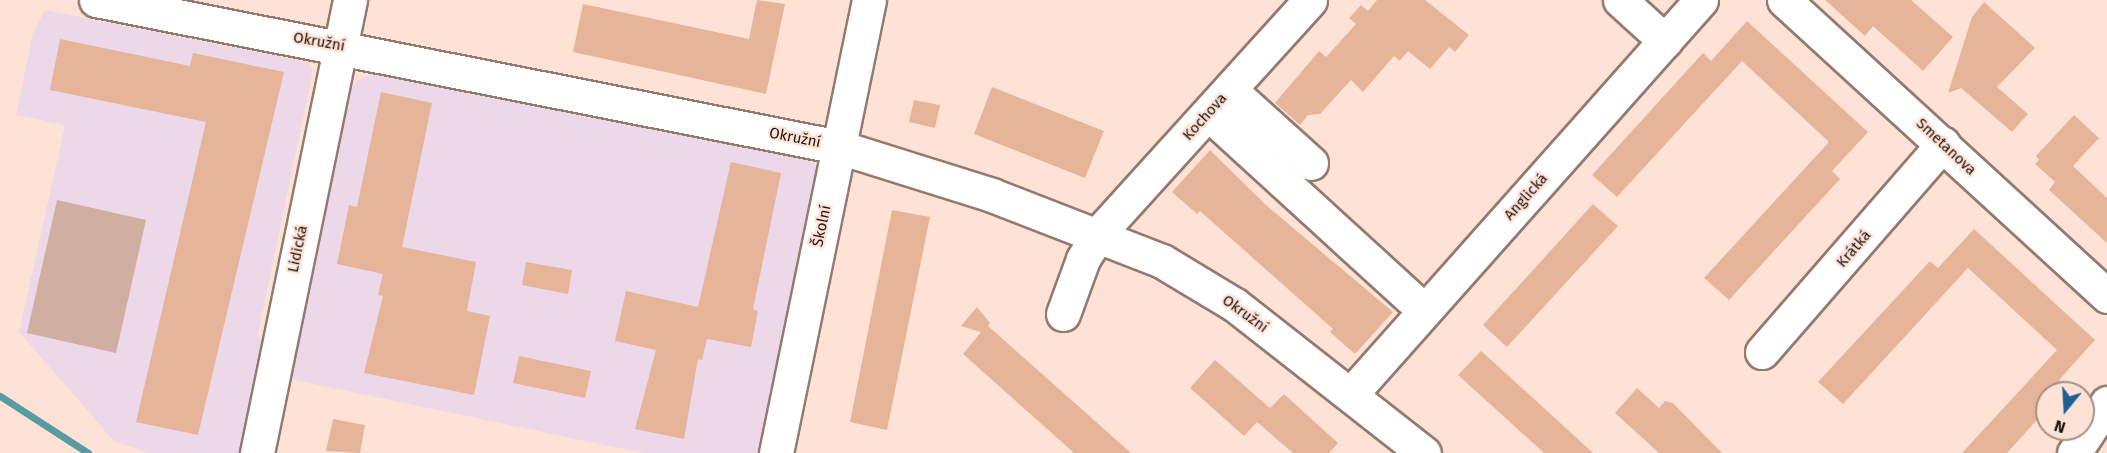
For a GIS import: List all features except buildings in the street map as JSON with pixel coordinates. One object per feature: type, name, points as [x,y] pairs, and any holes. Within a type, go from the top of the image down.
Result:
[{"type":"street","name":"Okružní","points":[[96,0],[341,46],[839,147],[1100,233],[1162,261],[1235,305],[1424,453]]},
{"type":"street","name":"Lidická","points":[[257,453],[350,0]]},
{"type":"street","name":"Školní","points":[[776,453],[869,0]]},
{"type":"street","name":"Kochova","points":[[1063,314],[1083,259],[1100,233],[1310,0]]},
{"type":"street","points":[[1620,0],[1665,41]]},
{"type":"street","name":"Anglická","points":[[1351,394],[1701,0]]},
{"type":"street","name":"Smetanova","points":[[1784,0],[2107,296]]},
{"type":"street","points":[[1219,102],[1311,163]]},
{"type":"street","points":[[1219,102],[1425,311]]},
{"type":"street","name":"Krátká","points":[[1762,352],[1943,144]]},
{"type":"street","points":[[2074,453],[2107,403]]},
{"type":"shaded area","points":[[45,10],[307,62],[313,70],[258,334],[262,347],[241,453],[148,453],[114,441],[19,332],[65,125],[16,115],[33,33]]},
{"type":"shaded area","points":[[380,70],[812,160],[818,170],[759,453],[643,453],[290,379],[289,364],[344,98],[358,80]]},
{"type":"shaded area","points":[[57,200],[146,220],[116,353],[27,333]]},
{"type":"waterway","points":[[0,396],[88,453]]}]
